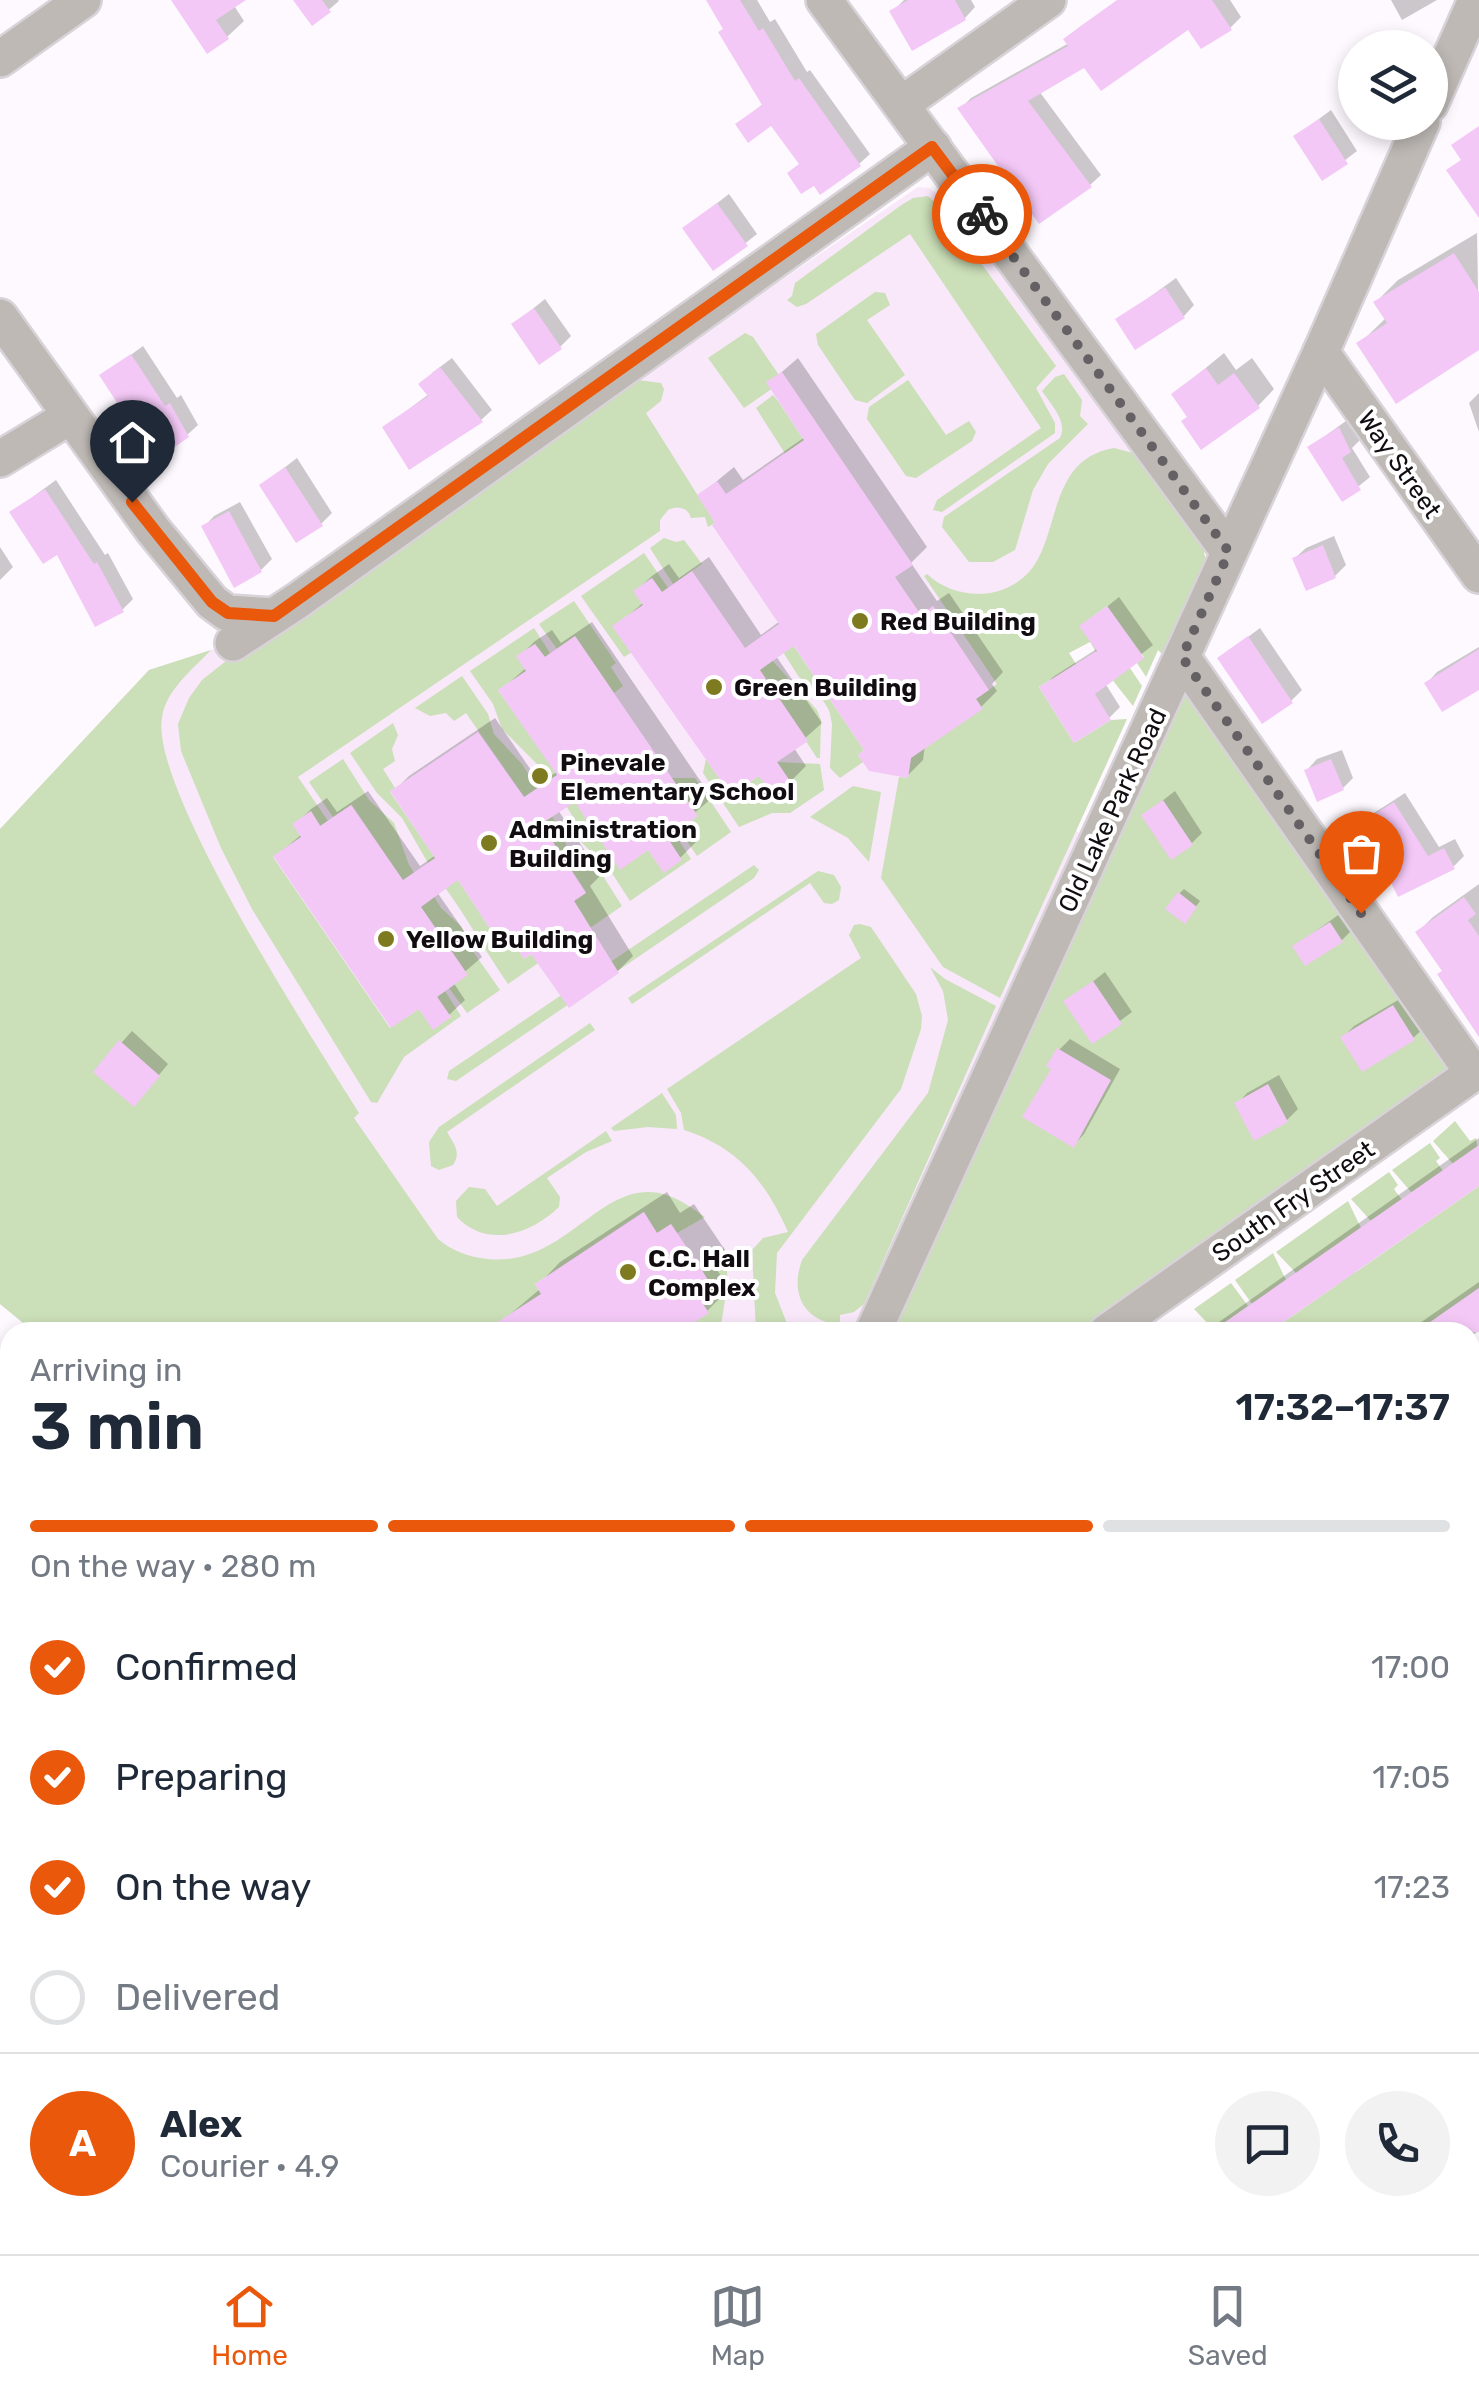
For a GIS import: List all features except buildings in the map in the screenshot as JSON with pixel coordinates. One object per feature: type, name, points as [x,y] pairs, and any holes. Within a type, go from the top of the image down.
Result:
[{"type":"street","points":[[0,58],[82,0]]},
{"type":"street","points":[[824,0],[1229,552]]},
{"type":"street","points":[[902,104],[1048,0]]},
{"type":"street","points":[[1448,79],[1469,49],[1476,0]]},
{"type":"street","name":"Old Lake Park Road","points":[[878,1322],[1414,140]]},
{"type":"street","points":[[233,643],[932,147]]},
{"type":"street","points":[[0,317],[152,530],[212,602],[228,613],[274,616]]},
{"type":"street","name":"Way Street","points":[[1321,352],[1479,575]]},
{"type":"street","points":[[0,459],[70,417]]},
{"type":"street","points":[[1182,657],[1476,1071]]},
{"type":"street","name":"South Fry Street","points":[[1121,1322],[1476,1071]]},
{"type":"shaded area","name":"Pinevale Elementary School","points":[[918,187],[929,188],[946,200],[1187,520],[1205,557],[1078,546],[989,727],[1082,837],[864,1322],[22,1322],[0,1304],[0,829],[149,670],[233,643],[245,646]]},
{"type":"green space","points":[[928,196],[1056,366],[1036,388],[1055,423],[1055,433],[942,512],[933,510],[937,500],[1041,428],[910,234],[806,304],[797,307],[787,300],[795,283],[900,206],[913,198]]},
{"type":"green space","points":[[875,292],[885,293],[890,305],[867,320],[905,375],[867,403],[855,400],[818,345],[816,334]]},
{"type":"green space","points":[[745,333],[753,337],[783,381],[744,408],[708,358]]},
{"type":"green space","points":[[1064,374],[1082,400],[1080,416],[1088,424],[1048,464],[1033,490],[1015,550],[993,562],[969,562],[942,527],[944,517],[1060,438],[1060,419],[1042,391],[1055,377]]},
{"type":"green space","points":[[638,380],[661,383],[661,401],[646,413],[715,523],[708,527],[705,517],[691,518],[682,508],[668,510],[660,520],[660,531],[298,777],[328,821],[321,826],[311,812],[301,837],[273,857],[390,1028],[419,1009],[433,1029],[451,1017],[437,996],[445,991],[461,1016],[404,1057],[377,1103],[371,1102],[252,909],[221,848],[181,751],[178,724],[202,680],[245,646]]},
{"type":"green space","points":[[908,380],[946,435],[969,421],[976,432],[972,441],[916,478],[906,476],[867,419],[869,407]]},
{"type":"green space","points":[[773,395],[874,545],[795,469],[756,408]]},
{"type":"green space","points":[[1114,448],[1137,454],[1203,546],[1203,569],[1164,656],[1158,650],[1146,677],[1137,663],[1144,657],[1107,606],[1080,626],[1130,668],[1142,686],[1133,706],[1090,642],[1069,653],[1076,664],[1039,687],[1074,743],[1111,720],[1127,719],[1000,998],[943,967],[881,878],[899,777],[908,778],[911,758],[997,684],[924,576],[971,594],[1003,589],[1017,582],[1039,557],[1070,477],[1095,454]]},
{"type":"green space","points":[[664,538],[684,540],[702,564],[673,584],[650,548]]},
{"type":"green space","points":[[644,553],[668,588],[662,592],[652,578],[634,591],[643,605],[614,625],[632,652],[624,657],[581,596]]},
{"type":"green space","points":[[574,601],[616,663],[611,667],[623,686],[614,693],[576,637],[557,649],[539,624]]},
{"type":"green space","points":[[534,628],[550,653],[545,657],[535,644],[517,656],[526,671],[498,690],[562,781],[553,786],[502,729],[493,704],[470,671]]},
{"type":"green space","points":[[791,642],[864,750],[858,755],[863,762],[840,778],[830,768],[829,710],[819,694],[799,677],[781,649]]},
{"type":"green space","points":[[211,650],[175,689],[162,717],[165,752],[181,799],[207,855],[274,976],[359,1113],[354,1118],[438,1239],[474,1257],[513,1258],[556,1241],[610,1204],[648,1192],[671,1197],[705,1217],[677,1233],[671,1224],[657,1233],[643,1212],[535,1284],[541,1294],[501,1322],[22,1322],[0,1304],[0,829],[149,670]]},
{"type":"green space","points":[[770,658],[817,710],[821,720],[820,758],[757,667]]},
{"type":"green space","points":[[462,676],[488,714],[494,734],[522,764],[542,796],[529,804],[466,713],[454,721],[446,713],[430,716],[415,708]]},
{"type":"green space","points":[[1187,694],[1447,1068],[1418,1093],[1092,1322],[895,1322],[1181,695]]},
{"type":"green space","points":[[393,723],[398,735],[392,749],[395,761],[383,769],[395,788],[390,792],[440,865],[432,870],[402,818],[377,793],[350,753]]},
{"type":"green space","points":[[343,759],[369,800],[394,823],[418,879],[407,887],[352,805],[333,817],[309,782]]},
{"type":"green space","points":[[706,759],[731,795],[759,776],[774,796],[792,784],[777,762],[820,764],[824,790],[790,813],[772,813],[739,827],[703,773]]},
{"type":"green space","points":[[671,778],[695,778],[731,832],[697,856],[679,829],[697,816]]},
{"type":"green space","points":[[853,786],[881,792],[869,862],[848,838],[810,817]]},
{"type":"green space","points":[[572,797],[620,869],[648,850],[664,872],[667,837],[674,833],[691,859],[630,901],[610,870],[579,840],[564,802]]},
{"type":"green space","points":[[550,812],[569,850],[603,876],[622,906],[571,941],[565,931],[585,918],[574,901],[586,892],[539,820]]},
{"type":"green space","points":[[754,865],[759,870],[754,878],[456,1081],[447,1079],[449,1071]]},
{"type":"green space","points":[[818,871],[834,875],[841,887],[839,900],[824,903],[810,883],[632,1004],[628,998]]},
{"type":"green space","points":[[458,880],[502,947],[512,940],[524,959],[548,943],[554,952],[508,984],[443,885]]},
{"type":"green space","points":[[432,893],[441,908],[461,926],[500,990],[467,1013],[449,988],[467,974],[418,903]]},
{"type":"green space","points":[[854,925],[871,927],[916,994],[921,1029],[901,1089],[777,1253],[775,1293],[787,1322],[756,1322],[752,1250],[763,1238],[788,1232],[770,1197],[748,1169],[720,1146],[684,1130],[681,1113],[667,1089],[861,958],[849,935]]},
{"type":"green space","points":[[930,967],[996,1006],[864,1304],[854,1312],[840,1315],[840,1322],[827,1322],[809,1311],[799,1294],[802,1260],[928,1093],[948,1020],[943,991]]},
{"type":"green space","points":[[590,1023],[595,1030],[447,1132],[456,1148],[456,1160],[439,1170],[431,1166],[429,1142],[439,1127]]},
{"type":"green space","points":[[662,1093],[676,1115],[677,1129],[611,1128]]},
{"type":"green space","points":[[1455,1121],[1470,1141],[1476,1138],[1479,1156],[1453,1164],[1433,1141]]},
{"type":"green space","points":[[606,1131],[612,1141],[586,1152],[547,1178],[560,1197],[559,1207],[535,1224],[495,1235],[469,1227],[457,1217],[456,1201],[469,1187],[485,1189],[497,1206]]},
{"type":"green space","points":[[1430,1143],[1443,1171],[1412,1193],[1392,1170]]},
{"type":"green space","points":[[1389,1172],[1402,1200],[1371,1221],[1351,1199]]},
{"type":"green space","points":[[1479,1186],[1479,1288],[1430,1322],[1283,1322],[1337,1285],[1296,1273],[1276,1252],[1348,1201],[1361,1228],[1356,1272]]},
{"type":"green space","points":[[724,1247],[728,1280],[722,1322],[694,1322],[708,1313],[694,1290],[708,1280],[698,1264]]},
{"type":"green space","points":[[1273,1253],[1286,1280],[1252,1304],[1235,1280]]},
{"type":"green space","points":[[1231,1283],[1248,1306],[1225,1322],[1206,1322],[1194,1309]]},
{"type":"way so far","points":[[982,214],[1229,552],[1182,657],[1361,913]]},
{"type":"place","name":"Red Building","points":[[860,621]]},
{"type":"place","name":"Green Building","points":[[714,687]]},
{"type":"place","name":"Pinevale Elementary School","points":[[540,776]]},
{"type":"place","name":"Administration Building","points":[[489,843]]},
{"type":"place","name":"Yellow Building","points":[[386,939]]},
{"type":"place","name":"C.C. Hall Complex","points":[[628,1272]]},
{"type":"route","points":[[132,502],[212,602],[228,613],[274,616],[932,147],[982,214]]}]
